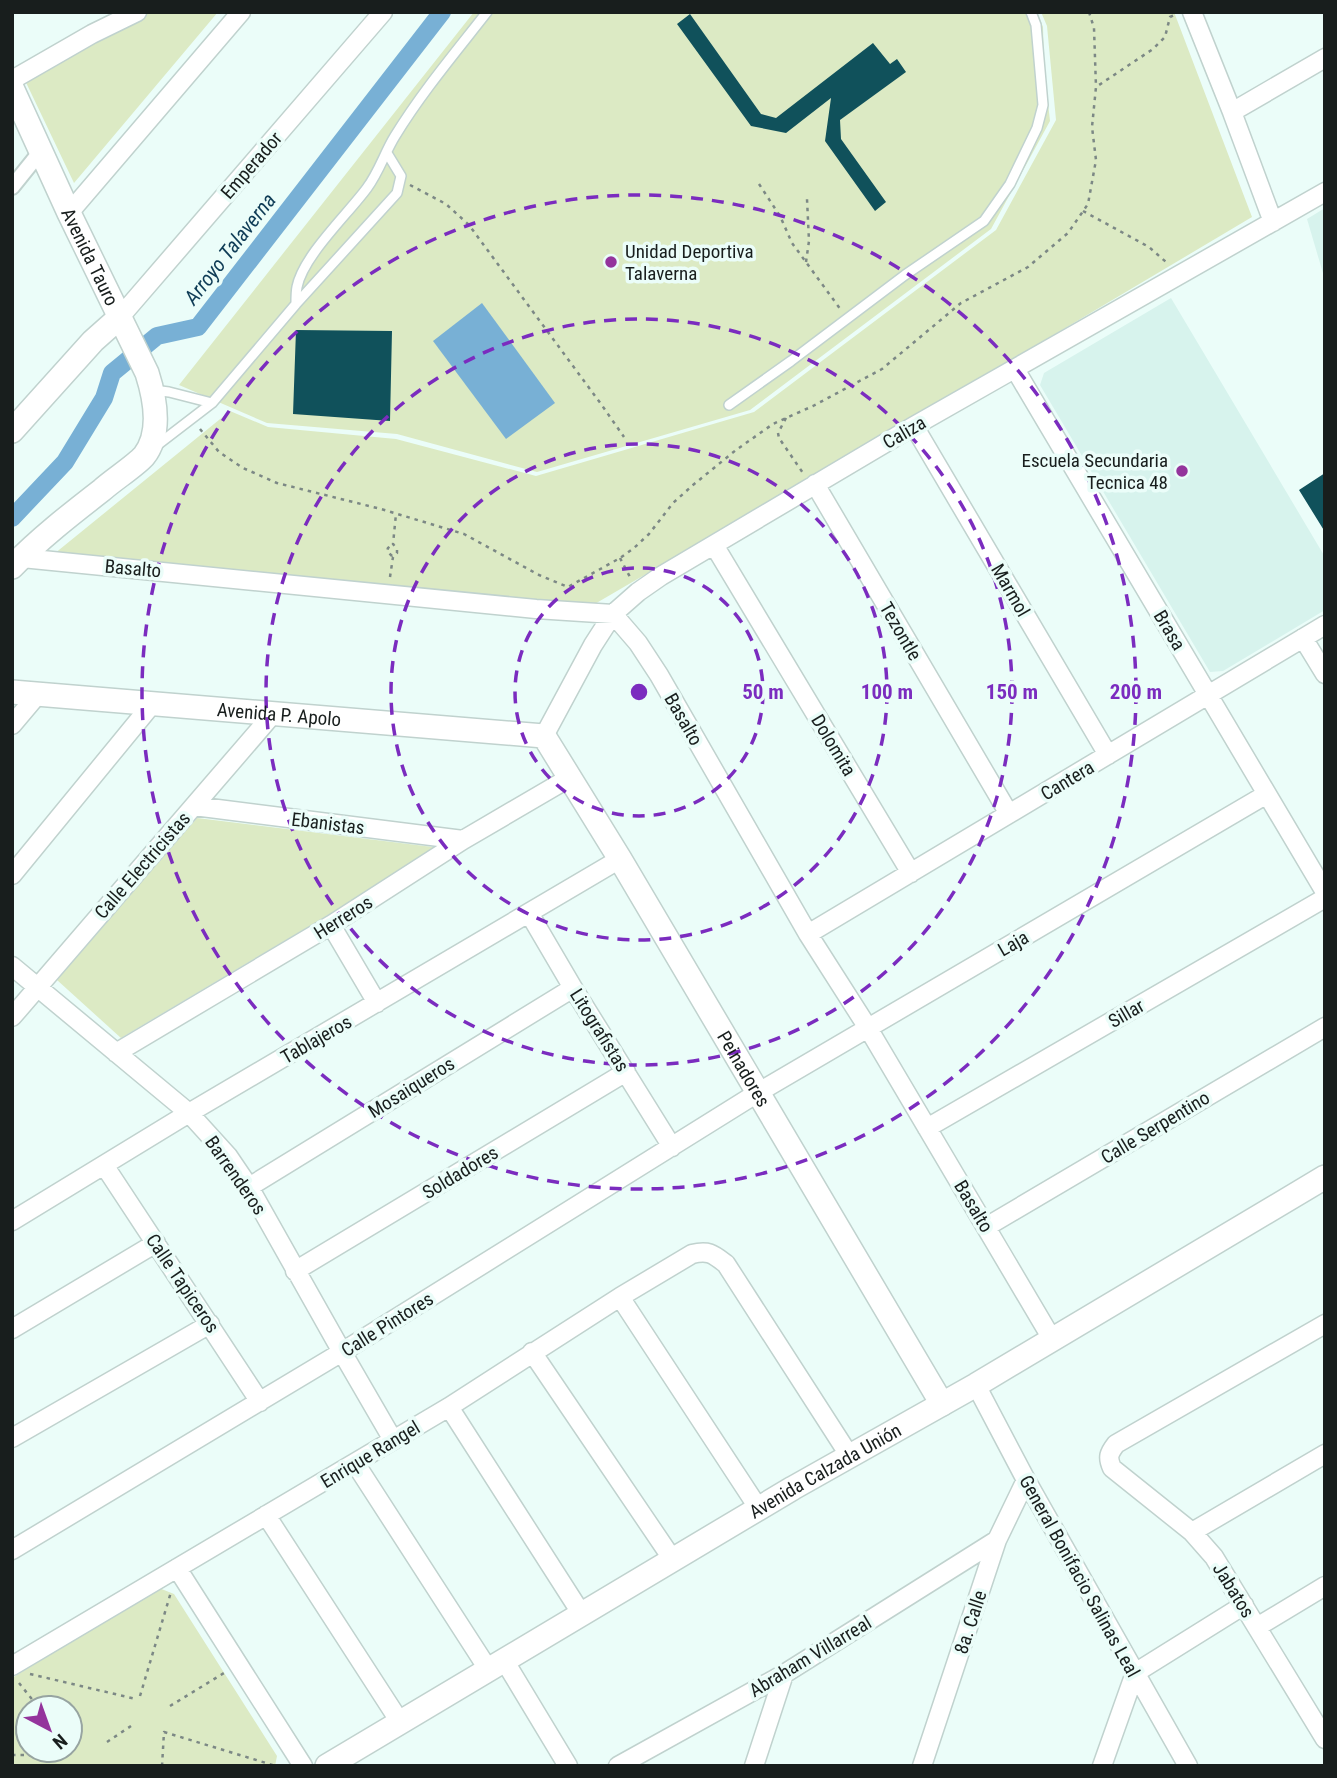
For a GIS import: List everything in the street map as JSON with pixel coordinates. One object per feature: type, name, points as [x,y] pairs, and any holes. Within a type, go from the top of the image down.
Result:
[{"type":"street","points":[[12,80],[92,34],[137,12]]},
{"type":"street","points":[[69,213],[240,12]]},
{"type":"street","name":"Emperador","points":[[111,333],[383,12]]},
{"type":"street","points":[[1192,12],[1273,222]]},
{"type":"street","points":[[1232,113],[1325,58]]},
{"type":"street","name":"Avenida Tauro","points":[[12,88],[69,213],[111,333],[150,383],[155,427],[144,456]]},
{"type":"street","points":[[12,187],[41,151]]},
{"type":"street","name":"Caliza","points":[[544,736],[612,614],[638,592],[914,426],[1325,192]]},
{"type":"street","points":[[12,431],[111,333]]},
{"type":"street","name":"Brasa","points":[[1015,369],[1325,892]]},
{"type":"street","name":"Marmol","points":[[914,426],[1108,755]]},
{"type":"street","points":[[17,562],[144,456]]},
{"type":"street","name":"Tezontle","points":[[815,484],[1009,814]]},
{"type":"street","name":"Dolomita","points":[[714,545],[911,873]]},
{"type":"street","name":"Basalto","points":[[17,562],[612,614],[638,643],[659,675],[808,934],[868,1028],[1052,1339]]},
{"type":"street","name":"Cantera","points":[[808,934],[1325,625]]},
{"type":"street","points":[[1303,638],[1325,674]]},
{"type":"street","name":"Avenida P. Apolo","points":[[12,692],[544,736]]},
{"type":"street","points":[[12,725],[40,693]]},
{"type":"street","points":[[12,875],[153,703]]},
{"type":"street","name":"Calle Electricistas","points":[[12,1017],[273,715]]},
{"type":"street","name":"Peinadores","points":[[544,736],[759,1092],[942,1404]]},
{"type":"street","name":"Herreros","points":[[116,1054],[331,925],[463,840],[569,778]]},
{"type":"street","name":"Laja","points":[[759,1092],[1267,794]]},
{"type":"street","name":"Ebanistas","points":[[194,806],[463,840]]},
{"type":"street","name":"Tablajeros","points":[[12,1221],[189,1113],[620,859]]},
{"type":"street","name":"Sillar","points":[[927,1128],[1325,898]]},
{"type":"street","name":"Litografistas","points":[[529,913],[672,1147]]},
{"type":"street","points":[[331,925],[377,1003]]},
{"type":"street","name":"Barrenderos","points":[[12,966],[189,1113],[228,1156],[249,1187],[393,1440]]},
{"type":"street","name":"Mosaiqueros","points":[[249,1187],[573,988]]},
{"type":"street","name":"Calle Serpentino","points":[[986,1227],[1325,1027]]},
{"type":"street","name":"Soldadores","points":[[295,1271],[626,1072]]},
{"type":"street","name":"Calle Pintores","points":[[12,1550],[342,1352],[759,1092]]},
{"type":"street","name":"Calle Tapiceros","points":[[104,1165],[260,1402]]},
{"type":"street","name":"Avenida Calzada Unión","points":[[327,1766],[581,1613],[849,1455],[976,1385],[1325,1177]]},
{"type":"street","points":[[12,1329],[156,1243]]},
{"type":"street","name":"Enrique Rangel","points":[[19,1674],[177,1568],[449,1407],[620,1297],[692,1254],[703,1251],[713,1254],[726,1264],[849,1455]]},
{"type":"street","points":[[620,1297],[759,1508]]},
{"type":"street","points":[[12,1438],[210,1324]]},
{"type":"street","name":"Jabatos","points":[[1325,1324],[1116,1444],[1108,1460],[1112,1468],[1192,1532],[1214,1558],[1319,1718],[1325,1739]]},
{"type":"street","points":[[532,1353],[673,1560]]},
{"type":"street","name":"General Bonifacio Salinas Leal","points":[[976,1385],[1026,1480],[1188,1766]]},
{"type":"street","points":[[449,1407],[581,1613]]},
{"type":"street","points":[[1192,1532],[1325,1454]]},
{"type":"street","points":[[355,1463],[568,1766]]},
{"type":"street","name":"8a. Calle","points":[[922,1766],[997,1539],[1026,1480]]},
{"type":"street","points":[[266,1515],[400,1722]]},
{"type":"street","name":"Abraham Villarreal","points":[[618,1766],[784,1674],[997,1539]]},
{"type":"street","points":[[177,1568],[303,1766]]},
{"type":"street","points":[[1257,1627],[1325,1586]]},
{"type":"street","points":[[1102,1766],[1135,1673],[1244,1605]]},
{"type":"street","points":[[754,1766],[784,1674]]},
{"type":"lane","points":[[296,304],[297,286],[321,244],[369,186],[410,113],[487,12]]},
{"type":"lane","points":[[729,405],[905,275],[984,221],[1010,184],[1037,128],[1043,105],[1036,25],[1031,12]]},
{"type":"lane","points":[[144,456],[212,403],[296,304],[397,193],[401,176],[387,153]]},
{"type":"lane","points":[[150,383],[169,392],[212,403]]},
{"type":"path","points":[[191,419],[219,453],[243,468],[277,482],[464,534],[539,575],[568,587],[620,558],[649,534],[673,503],[736,450],[773,424],[882,369],[961,303],[1028,267],[1068,233],[1088,204],[1096,160],[1092,127],[1096,87],[1094,28],[1089,12]]},
{"type":"path","points":[[1096,87],[1165,37],[1170,17],[1168,12]]},
{"type":"path","points":[[1170,17],[1180,12]]},
{"type":"path","points":[[401,181],[446,204],[469,225],[624,437]]},
{"type":"path","points":[[759,184],[780,216],[792,243],[848,319]]},
{"type":"path","points":[[806,262],[809,241],[807,199]]},
{"type":"path","points":[[1083,211],[1150,247],[1166,261],[1176,277]]},
{"type":"path","points":[[786,418],[778,433],[779,438],[802,472],[815,484]]},
{"type":"path","points":[[387,593],[393,557],[397,553],[393,544],[396,514]]},
{"type":"path","points":[[393,544],[387,551],[393,557]]},
{"type":"path","points":[[620,558],[638,592]]},
{"type":"path","points":[[19,1674],[138,1698],[177,1568]]},
{"type":"path","points":[[170,1706],[238,1664]]},
{"type":"path","points":[[19,1674],[31,1694]]},
{"type":"path","points":[[107,1742],[131,1726]]},
{"type":"path","points":[[162,1766],[164,1732],[276,1766]]},
{"type":"shaded area","points":[[1325,208],[1325,280],[1307,219]]},
{"type":"shaded area","name":"Escuela Secundaria Tecnica 48","points":[[1171,298],[1325,557],[1325,610],[1223,671],[1210,672],[1040,385],[1044,373]]},
{"type":"green space","points":[[138,12],[218,12],[74,183],[21,72]]},
{"type":"green space","name":"Unidad Deportiva Talaverna","points":[[474,12],[1037,12],[1043,27],[1050,121],[991,229],[750,410],[537,472],[397,434],[267,423],[179,385]]},
{"type":"green space","points":[[1041,12],[1174,12],[1252,217],[593,605],[322,582],[54,554],[230,411],[268,427],[396,439],[536,476],[754,412],[996,230],[1056,120],[1047,26]]},
{"type":"green space","points":[[197,818],[441,848],[121,1038],[57,980]]},
{"type":"green space","points":[[159,1588],[174,1594],[277,1756],[275,1766],[12,1766],[12,1678]]},
{"type":"water","points":[[482,303],[555,403],[506,439],[433,341]]},
{"type":"building","points":[[690,14],[761,114],[776,118],[873,43],[890,64],[897,59],[906,72],[840,120],[841,139],[886,202],[875,211],[825,141],[831,98],[786,133],[751,126],[677,24]]},
{"type":"building","points":[[296,330],[392,331],[390,421],[293,414]]},
{"type":"building","points":[[1325,473],[1325,532],[1299,490]]},
{"type":"waterway","name":"Arroyo Talaverna","points":[[12,518],[65,462],[104,398],[112,373],[157,336],[198,327],[442,12]]},
{"type":"place","name":"Unidad Deportiva Talaverna","points":[[611,262]]},
{"type":"place","name":"Escuela Secundaria Tecnica 48","points":[[1182,471]]}]
